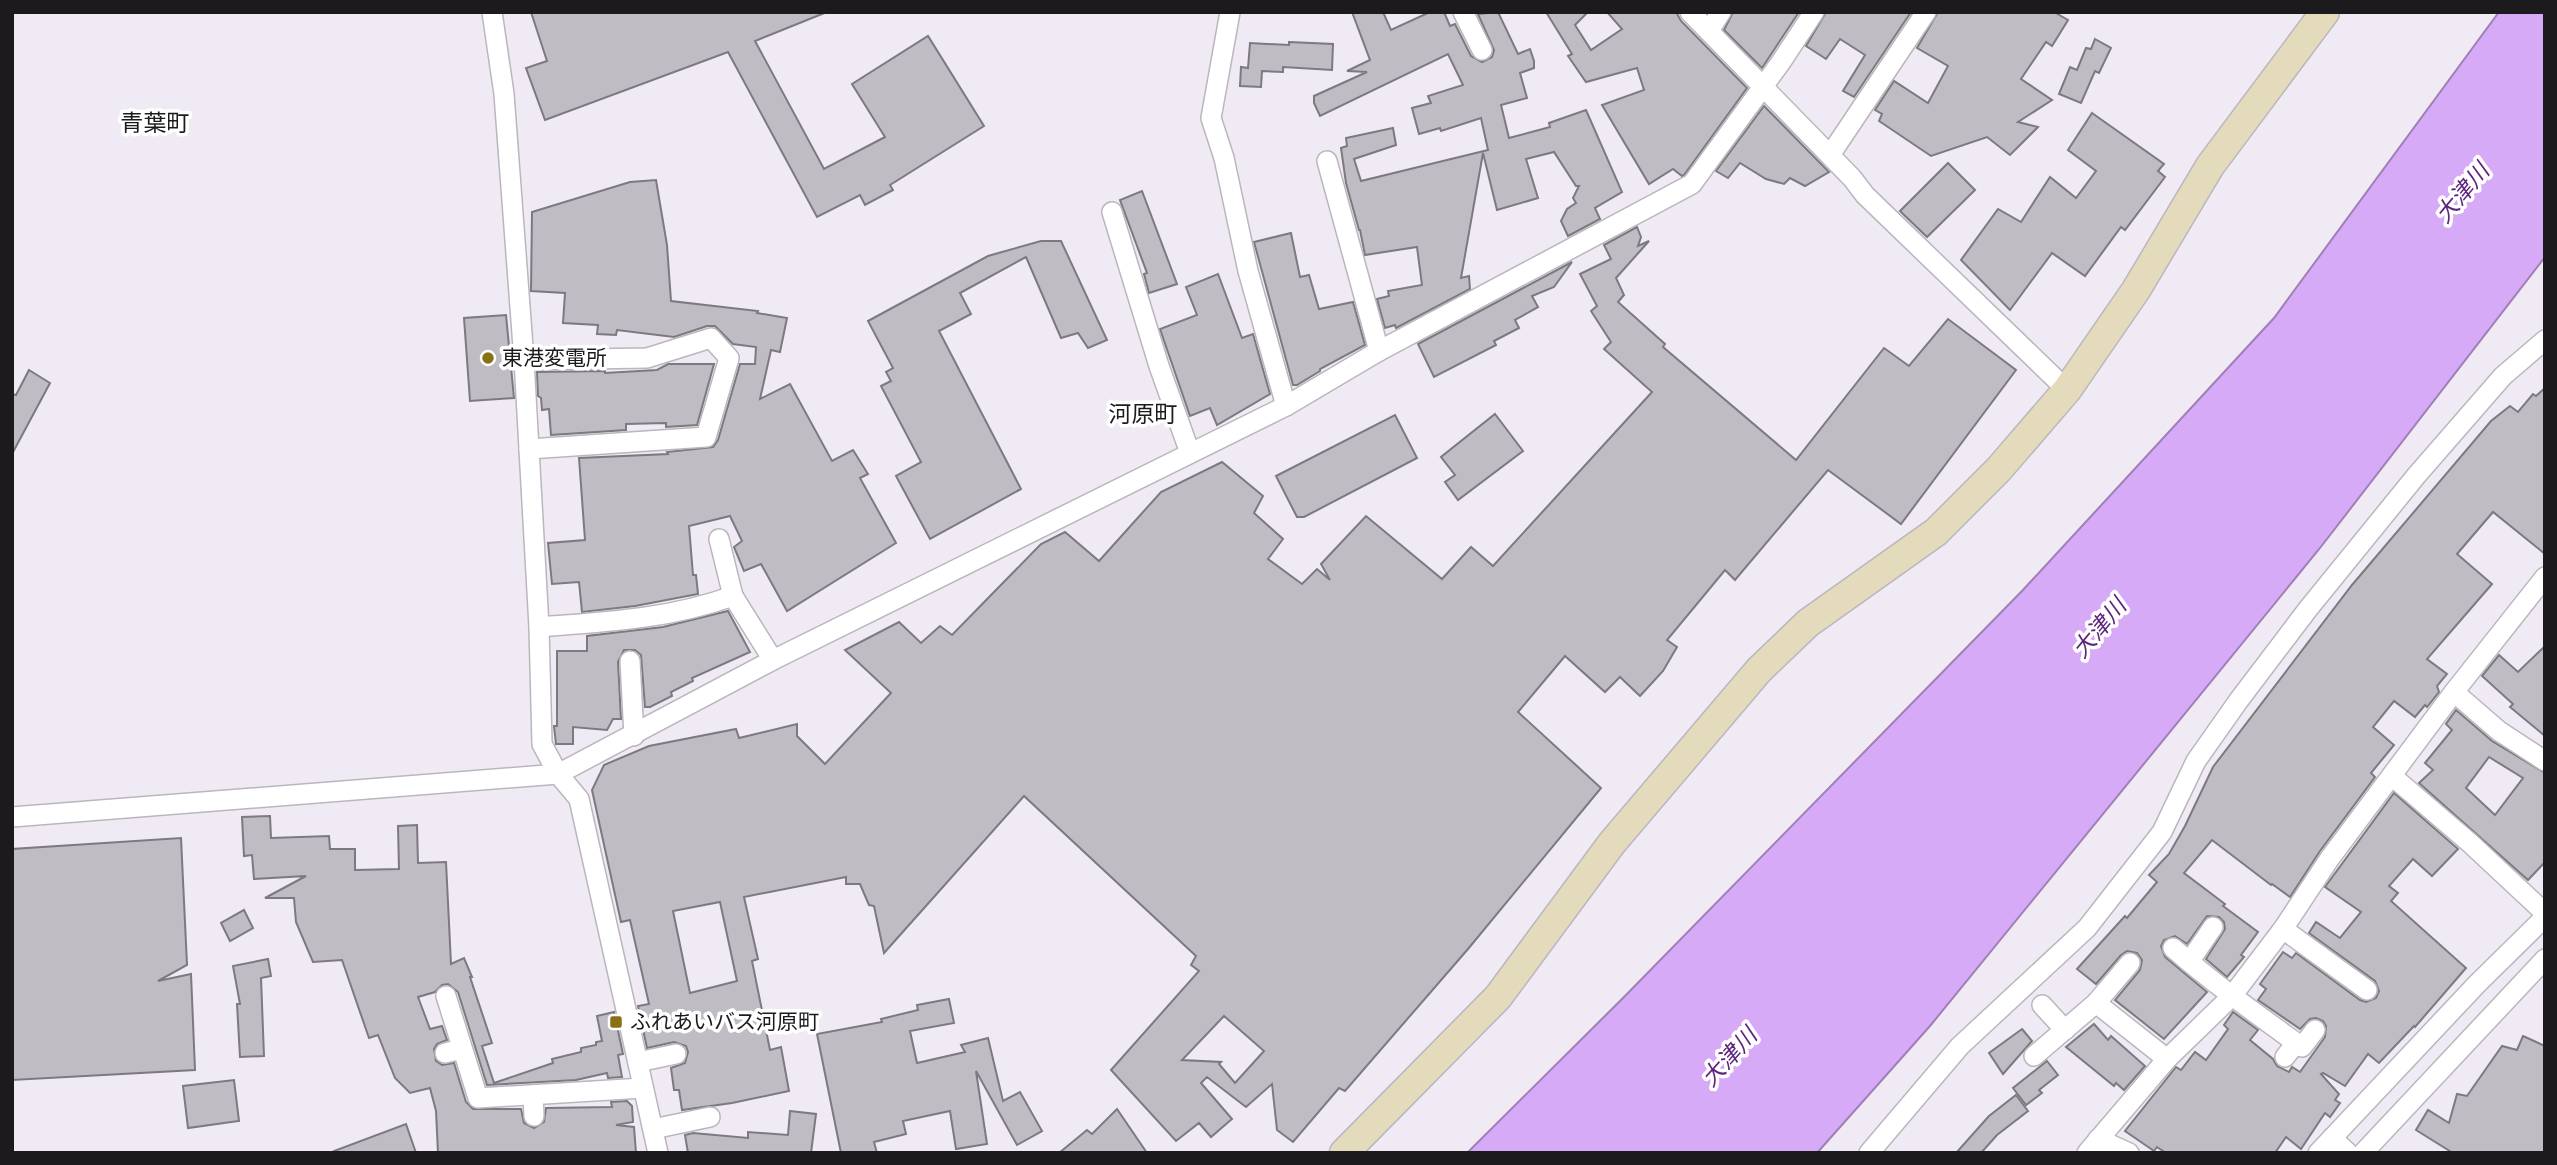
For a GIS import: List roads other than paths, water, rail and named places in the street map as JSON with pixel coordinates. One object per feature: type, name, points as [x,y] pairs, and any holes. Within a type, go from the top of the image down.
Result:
[{"type":"street","points":[[492,12],[504,94],[524,360],[542,744],[558,774],[579,799],[658,1153]]},
{"type":"street","points":[[1230,12],[1211,118],[1224,158],[1248,271],[1286,405]]},
{"type":"street","points":[[1463,12],[1482,50]]},
{"type":"street","points":[[1690,12],[1830,155],[1865,195],[2067,390]]},
{"type":"street","points":[[1709,31],[1721,12]]},
{"type":"street","points":[[12,817],[558,774],[773,660],[1286,405],[1380,351],[1692,184],[1814,12]]},
{"type":"street","points":[[1830,155],[1926,12]]},
{"type":"street","points":[[1344,1153],[1498,997],[1612,843],[1759,670],[1808,623],[1936,532],[1998,469],[2067,390],[2136,290],[2210,166],[2325,12]]},
{"type":"street","points":[[1327,161],[1380,351]]},
{"type":"street","points":[[1112,212],[1189,453]]},
{"type":"street","points":[[524,360],[647,358],[711,338],[729,358],[706,437],[529,449]]},
{"type":"street","points":[[1869,1153],[1960,1046],[2087,928],[2162,832],[2196,761],[2239,699],[2308,609],[2416,476],[2503,376],[2545,340]]},
{"type":"street","points":[[719,539],[733,596],[773,660]]},
{"type":"street","points":[[2092,1146],[2167,1059],[2232,996],[2283,929],[2330,858],[2454,692],[2545,577]]},
{"type":"street","points":[[538,627],[638,620],[698,609],[733,596]]},
{"type":"street","points":[[630,661],[634,736]]},
{"type":"street","points":[[2454,692],[2499,731],[2545,761]]},
{"type":"street","points":[[2318,1153],[2545,915],[2470,843],[2392,776]]},
{"type":"street","points":[[2189,962],[2213,928]]},
{"type":"street","points":[[2283,929],[2367,990]]},
{"type":"street","points":[[2173,948],[2220,989],[2232,996],[2290,1050],[2302,1047],[2315,1030]]},
{"type":"street","points":[[2363,1153],[2545,959]]},
{"type":"street","points":[[2034,1056],[2096,1003],[2130,963]]},
{"type":"street","points":[[2477,984],[2500,1006]]},
{"type":"street","points":[[446,996],[454,1051],[478,1098],[643,1088]]},
{"type":"street","points":[[2096,1003],[2167,1059]]},
{"type":"street","points":[[2042,1004],[2065,1030]]},
{"type":"street","points":[[2424,1040],[2448,1062]]},
{"type":"street","points":[[638,1062],[676,1054]]},
{"type":"street","points":[[533,1095],[534,1116]]},
{"type":"street","points":[[653,1129],[710,1117]]},
{"type":"street","points":[[2332,1138],[2348,1153]]},
{"type":"street","points":[[2092,1146],[2129,1153]]},
{"type":"water","name":"大津川","points":[[2499,12],[2545,12],[2545,257],[2320,548],[1930,1026],[1817,1153],[1467,1153],[2022,591],[2274,318]]},
{"type":"place","name":"東港変電所","points":[[488,358]]},
{"type":"place","name":"ふれあいバス河原町","points":[[616,1022]]},
{"type":"district","name":"青葉町","points":[[155,123]]},
{"type":"district","name":"河原町","points":[[1143,414]]}]
